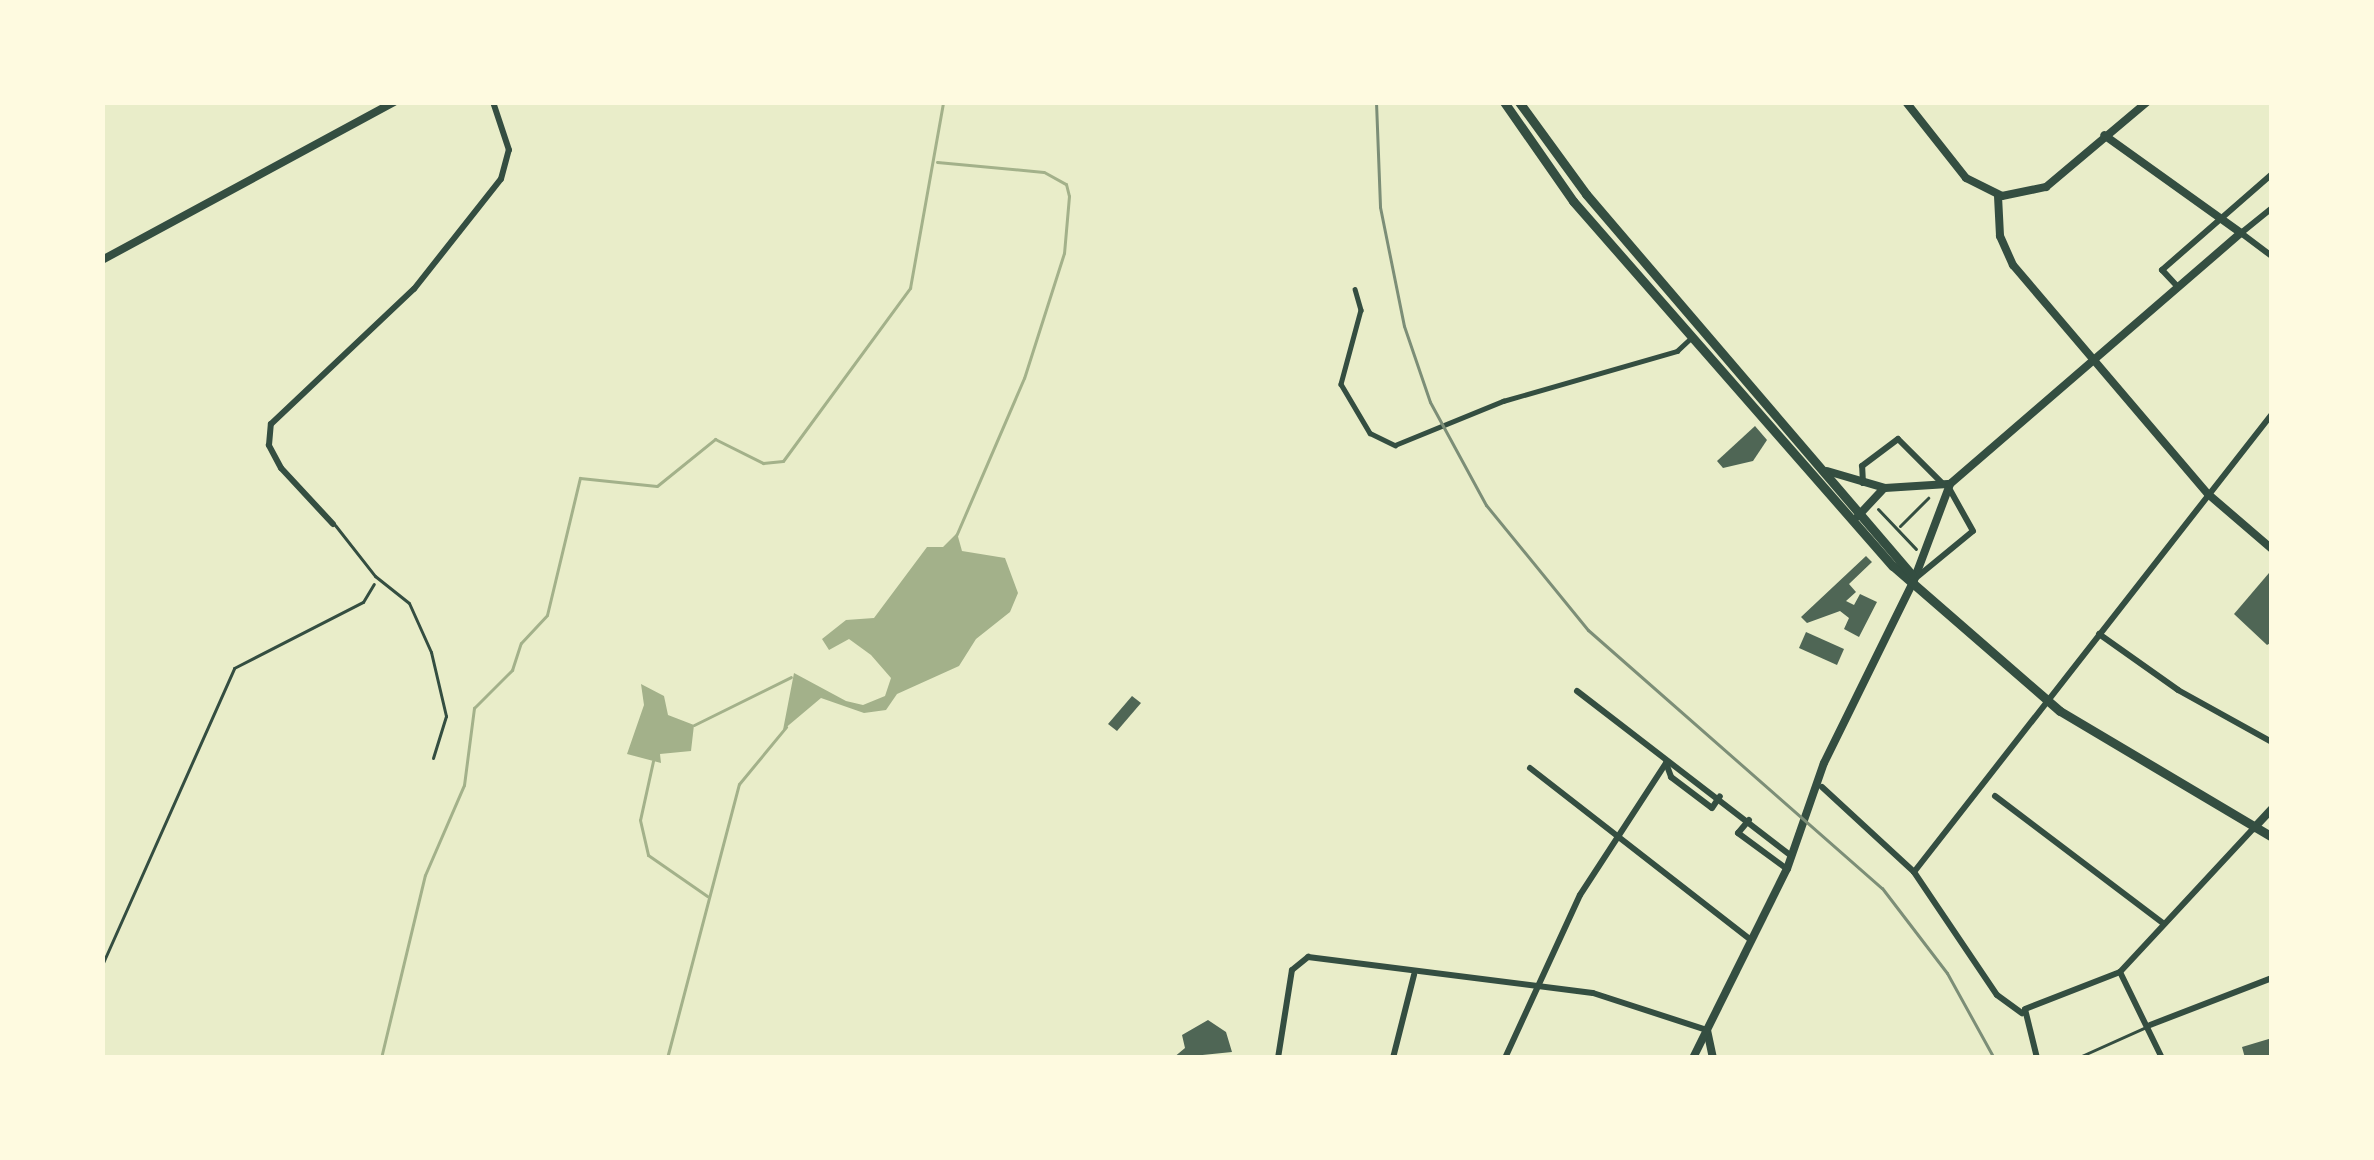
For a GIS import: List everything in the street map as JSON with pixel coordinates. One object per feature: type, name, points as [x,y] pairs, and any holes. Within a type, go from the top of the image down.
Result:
[{"type":"main road","points":[[1504,102],[1573,201],[1854,522],[1914,580],[2048,702],[2272,837]]},
{"type":"main road","points":[[1520,102],[1586,194],[1871,522],[1914,580]]},
{"type":"street","points":[[102,260],[394,102]]},
{"type":"street","points":[[333,524],[281,468],[269,446],[271,424],[414,289],[501,179],[509,150],[493,102]]},
{"type":"street","points":[[1906,102],[1958,170],[1998,196],[2046,188],[2147,102]]},
{"type":"street","points":[[2104,135],[2272,256]]},
{"type":"street","points":[[2177,286],[2162,270],[2272,174]]},
{"type":"street","points":[[1998,196],[2006,255],[2208,494],[2272,549]]},
{"type":"street","points":[[1693,1058],[1787,869],[1820,790],[1824,764],[1914,580],[1950,484],[2272,208]]},
{"type":"street","points":[[1354,289],[1361,310],[1341,384],[1378,440],[1423,439],[1465,418],[1677,351],[1693,337]]},
{"type":"street","points":[[1914,872],[2272,414]]},
{"type":"street","points":[[1864,485],[1862,466],[1898,439],[1931,477],[1950,484]]},
{"type":"street","points":[[1827,471],[1885,488],[1950,484]]},
{"type":"street","points":[[1914,580],[1973,531],[1951,500],[1950,484]]},
{"type":"street","points":[[1854,522],[1885,488]]},
{"type":"street","points":[[2099,634],[2178,690],[2272,742]]},
{"type":"street","points":[[1577,691],[1666,763],[1712,808],[1720,796]]},
{"type":"street","points":[[1666,763],[1720,796],[1794,852]]},
{"type":"street","points":[[1505,1058],[1535,984],[1618,830],[1666,763]]},
{"type":"street","points":[[1530,768],[1618,830],[1752,941]]},
{"type":"street","points":[[1820,790],[1914,872],[1997,995],[2022,1013],[2037,1058]]},
{"type":"street","points":[[1995,796],[2164,923]]},
{"type":"street","points":[[2022,1013],[2120,972],[2272,809]]},
{"type":"street","points":[[1748,820],[1738,832],[1787,869]]},
{"type":"street","points":[[1278,1058],[1298,960],[1535,984],[1622,999],[1707,1030]]},
{"type":"street","points":[[2120,972],[2150,1025],[2162,1058]]},
{"type":"street","points":[[1393,1058],[1414,975]]},
{"type":"street","points":[[2150,1025],[2272,978]]},
{"type":"street","points":[[1707,1030],[1713,1058]]},
{"type":"lane","points":[[333,524],[375,576],[409,603],[431,652],[446,716],[433,758]]},
{"type":"lane","points":[[2077,1058],[2150,1025]]},
{"type":"path","points":[[1900,526],[1928,498]]},
{"type":"path","points":[[1872,504],[1900,526],[1916,548]]},
{"type":"path","points":[[102,965],[234,668],[363,602],[375,576]]},
{"type":"shaded area","points":[[957,533],[962,551],[1005,558],[1018,593],[1010,612],[976,639],[959,666],[897,694],[886,710],[864,713],[821,698],[783,730],[794,673],[846,701],[863,705],[885,696],[891,678],[871,655],[849,639],[829,650],[822,639],[846,620],[874,618],[927,547],[943,547]]},
{"type":"shaded area","points":[[641,684],[664,696],[668,715],[694,725],[691,751],[660,754],[661,763],[627,754],[644,705]]},
{"type":"building","points":[[1755,426],[1767,440],[1753,461],[1723,468],[1717,461]]},
{"type":"building","points":[[1866,556],[1872,562],[1849,584],[1856,592],[1846,601],[1854,605],[1860,594],[1877,602],[1859,637],[1844,629],[1849,618],[1840,611],[1807,623],[1801,617]]},
{"type":"building","points":[[2269,573],[2272,642],[2267,645],[2234,614]]},
{"type":"building","points":[[1806,632],[1844,649],[1837,665],[1799,648]]},
{"type":"building","points":[[1132,696],[1141,703],[1117,731],[1108,724]]},
{"type":"building","points":[[1208,1020],[1226,1032],[1232,1052],[1173,1058],[1185,1048],[1182,1035]]},
{"type":"building","points":[[2272,1038],[2272,1058],[2245,1058],[2242,1047]]},
{"type":"waterway","points":[[381,1058],[425,875],[464,785],[474,708],[512,670],[521,643],[547,615],[580,478],[657,486],[715,439],[763,463],[783,461],[910,288],[943,102]]},
{"type":"waterway","points":[[937,162],[1044,172],[1066,184],[1069,196],[1064,253],[1024,378],[956,536]]},
{"type":"waterway","points":[[694,725],[791,677]]},
{"type":"waterway","points":[[667,1058],[739,784],[786,727]]},
{"type":"waterway","points":[[653,761],[640,820],[648,855],[707,896]]},
{"type":"railway","points":[[1376,102],[1380,207],[1404,326],[1430,402],[1486,505],[1588,630],[1882,888],[1947,973],[1994,1058]]}]
